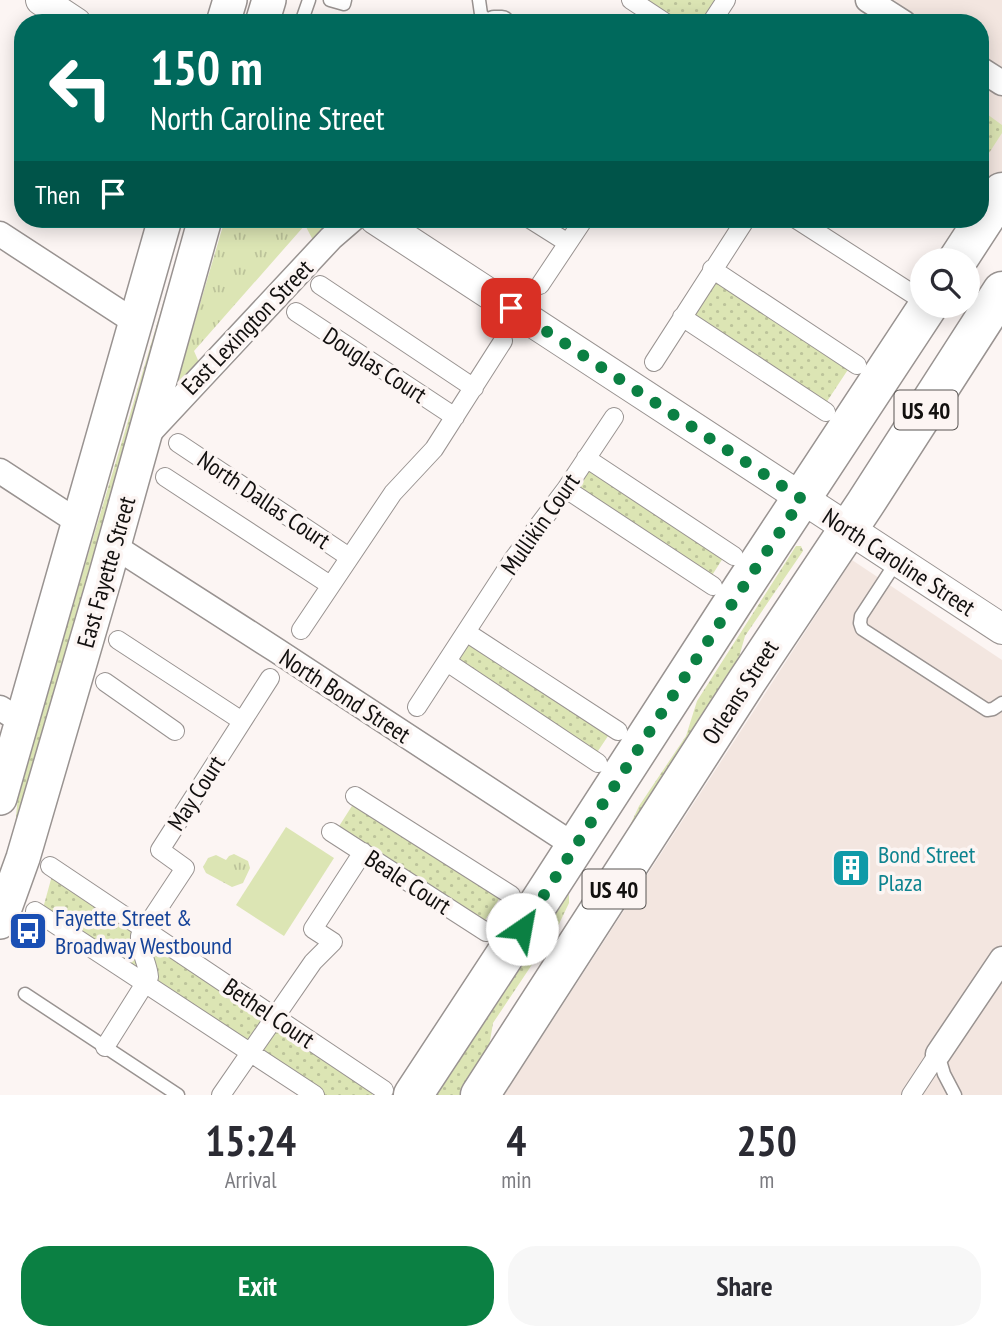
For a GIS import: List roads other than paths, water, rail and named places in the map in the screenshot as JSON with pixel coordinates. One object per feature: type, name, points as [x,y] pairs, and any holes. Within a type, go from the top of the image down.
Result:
[{"type":"main road","points":[[989,211],[1002,191]]},
{"type":"main road","name":"East Fayette Street","points":[[0,798],[11,715],[78,522],[162,228]]},
{"type":"main road","name":"East Fayette Street","points":[[0,922],[23,858],[202,228]]},
{"type":"main road","points":[[965,248],[978,228]]},
{"type":"main road","name":"Orleans Street","points":[[480,1095],[1002,291]]},
{"type":"main road","name":"US 40","points":[[399,1092],[575,846],[920,318]]},
{"type":"main road","points":[[609,896],[606,869],[619,807],[671,698]]},
{"type":"main road","points":[[503,1059],[565,940],[575,912],[582,871],[575,846]]},
{"type":"street","points":[[631,0],[652,14]]},
{"type":"street","points":[[868,0],[890,14]]},
{"type":"street","name":"East Lexington Street","points":[[144,438],[343,228]]},
{"type":"street","name":"North Caroline Street","points":[[389,228],[1002,629]]},
{"type":"street","points":[[544,228],[568,243]]},
{"type":"street","points":[[540,285],[578,228]]},
{"type":"street","points":[[654,362],[740,228]]},
{"type":"street","points":[[810,228],[910,292]]},
{"type":"street","points":[[0,234],[135,322]]},
{"type":"street","points":[[712,269],[858,365]]},
{"type":"street","name":"Douglas Court","points":[[320,285],[474,388]]},
{"type":"street","name":"Douglas Court","points":[[296,312],[455,417]]},
{"type":"street","points":[[682,317],[826,412]]},
{"type":"street","points":[[300,630],[393,493],[434,449],[503,341]]},
{"type":"street","name":"Mullikin Court","points":[[417,707],[514,558],[566,489],[614,417]]},
{"type":"street","name":"North Dallas Court","points":[[178,443],[349,557]]},
{"type":"street","points":[[586,458],[734,556]]},
{"type":"street","points":[[0,471],[78,522]]},
{"type":"street","name":"North Dallas Court","points":[[165,477],[330,585]]},
{"type":"street","points":[[566,489],[713,586]]},
{"type":"street","name":"North Bond Street","points":[[114,546],[575,846]]},
{"type":"street","points":[[466,632],[618,731]]},
{"type":"street","points":[[118,640],[242,721]]},
{"type":"street","points":[[447,662],[598,763]]},
{"type":"street","name":"May Court","points":[[144,930],[184,868],[160,850],[270,678]]},
{"type":"street","points":[[105,682],[175,732]]},
{"type":"street","name":"Beale Court","points":[[355,796],[511,895]]},
{"type":"street","name":"Beale Court","points":[[331,832],[486,933]]},
{"type":"street","points":[[222,1095],[313,962],[333,942],[313,929],[363,852]]},
{"type":"street","name":"Bethel Court","points":[[50,866],[274,1017],[399,1092]]},
{"type":"street","name":"Bethel Court","points":[[35,911],[315,1095]]},
{"type":"street","points":[[105,1047],[149,977],[149,969],[139,946],[144,930]]},
{"type":"street","points":[[911,1095],[1002,958]]},
{"type":"lane","points":[[330,0],[344,4],[345,0]]},
{"type":"lane","points":[[898,561],[861,616],[862,629],[987,710],[1002,703]]},
{"type":"lane","points":[[25,994],[105,1047],[164,1091],[178,1095]]},
{"type":"lane","points":[[938,1054],[944,1074],[956,1095]]},
{"type":"place","name":"Bond Street Plaza","points":[[851,868]]},
{"type":"place","name":"Fayette Street & Broadway Westbound","points":[[28,931]]}]
